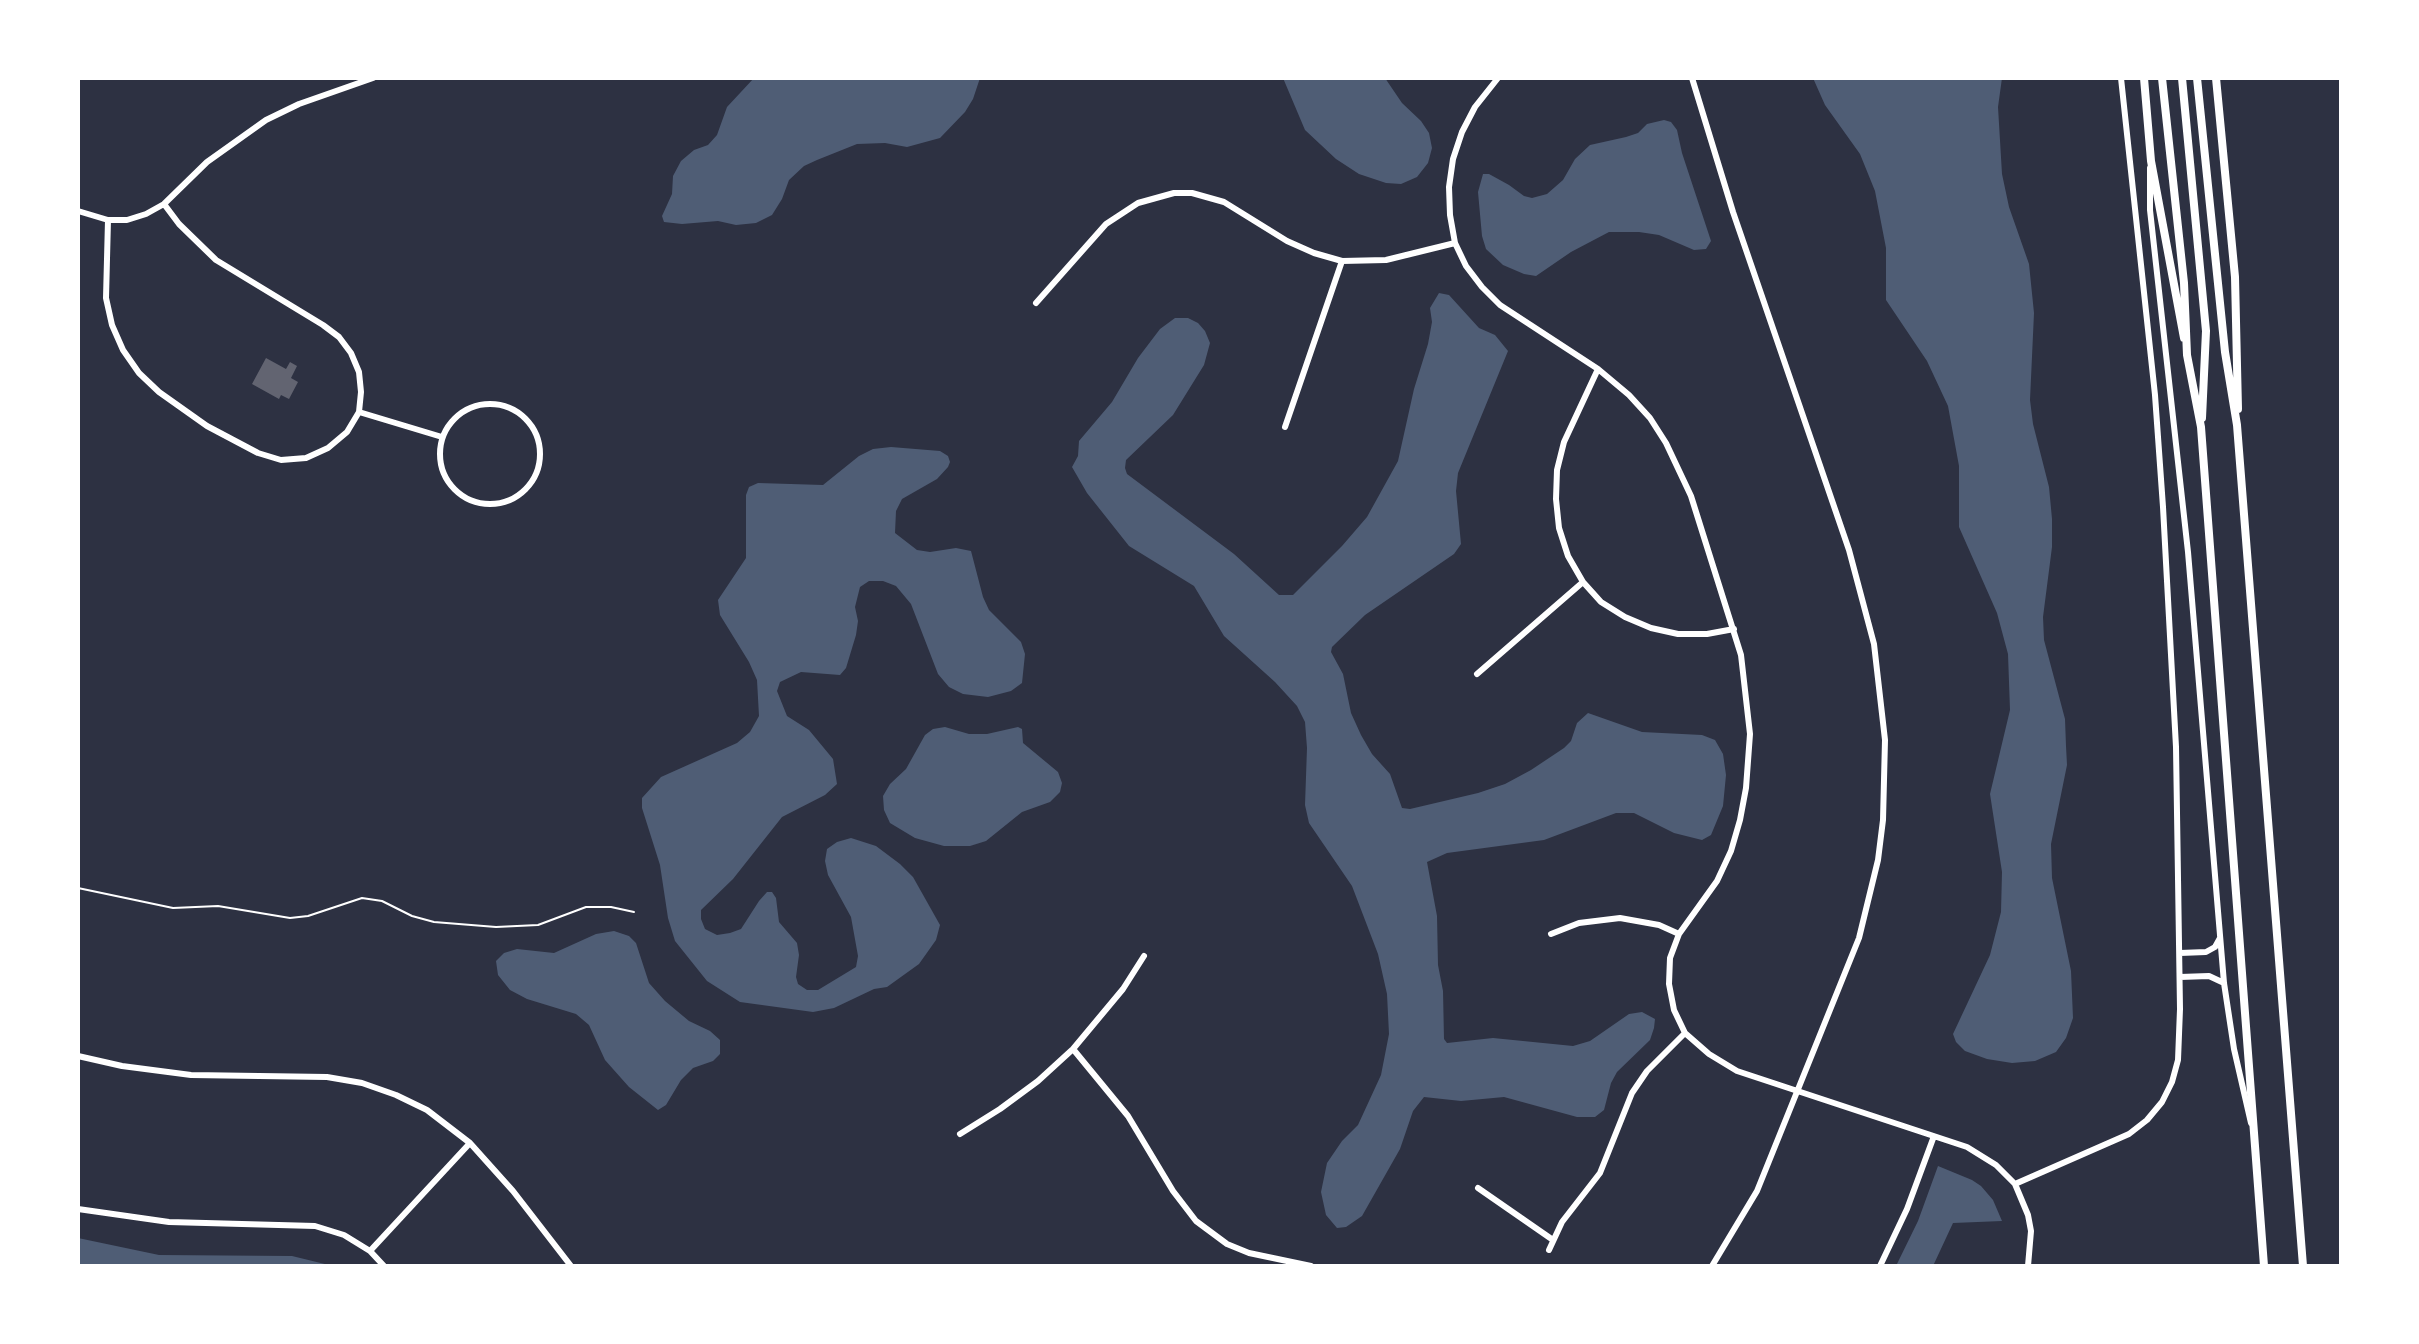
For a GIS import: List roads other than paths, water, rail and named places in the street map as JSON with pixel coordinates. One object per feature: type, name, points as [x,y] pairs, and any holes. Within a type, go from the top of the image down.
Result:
[{"type":"main road","points":[[2144,78],[2151,161],[2201,427],[2264,1266]]},
{"type":"main road","points":[[2162,78],[2185,295],[2187,355]]},
{"type":"main road","points":[[2182,78],[2206,331],[2201,427]]},
{"type":"main road","points":[[2197,78],[2225,352],[2237,425],[2303,1266]]},
{"type":"main road","points":[[2216,78],[2235,277],[2237,425]]},
{"type":"street","points":[[78,211],[108,220],[127,220],[146,214],[164,204],[207,162],[266,120],[299,104],[373,78]]},
{"type":"street","points":[[1498,78],[1475,107],[1453,159],[1450,201],[1455,243],[1466,266],[1500,305],[1598,369],[1629,395],[1650,418],[1666,443],[1691,496],[1734,629],[1749,708],[1746,788],[1731,851],[1717,881],[1679,934],[1670,958],[1669,984],[1674,1010],[1685,1033],[1709,1054],[1737,1071],[1934,1136],[1982,1155],[1996,1165],[2015,1184],[2028,1215],[2031,1231],[2028,1266]]},
{"type":"street","points":[[1692,78],[1733,212],[1849,550],[1874,644],[1881,692],[1885,780],[1883,820],[1873,886],[1859,938],[1757,1191],[1712,1266]]},
{"type":"street","points":[[2015,1184],[2129,1134],[2147,1120],[2162,1102],[2178,1060],[2180,953],[2176,747],[2163,507],[2155,395],[2121,78]]},
{"type":"street","points":[[2151,161],[2150,210],[2188,552],[2224,983],[2238,1071],[2254,1136]]},
{"type":"street","points":[[1036,303],[1106,224],[1138,203],[1174,193],[1192,193],[1224,202],[1287,241],[1342,261],[1386,260],[1455,243]]},
{"type":"street","points":[[108,220],[106,298],[112,325],[123,350],[139,373],[159,392],[232,441],[258,453],[281,460],[306,458],[328,448],[347,432],[359,412],[359,372],[351,353],[339,337],[323,325],[216,260],[188,234],[164,204]]},
{"type":"street","points":[[1285,427],[1342,261]]},
{"type":"street","points":[[1598,369],[1564,442],[1557,470],[1559,528],[1568,556],[1583,582],[1601,602],[1625,617],[1651,628],[1678,634],[1707,634],[1734,629]]},
{"type":"street","points":[[494,404],[510,408],[524,417],[537,438],[540,462],[534,478],[524,491],[510,500],[494,504],[470,499],[450,485],[442,470],[442,437],[450,423],[462,412],[477,405],[494,404]]},
{"type":"street","points":[[359,412],[442,437]]},
{"type":"street","points":[[1477,674],[1583,582]]},
{"type":"street","points":[[1551,934],[1579,923],[1620,918],[1659,925],[1679,934]]},
{"type":"street","points":[[2180,953],[2206,952],[2215,947],[2220,938]]},
{"type":"street","points":[[960,1134],[1038,1081],[1073,1049],[1123,989],[1144,956]]},
{"type":"street","points":[[2180,977],[2209,976],[2224,983]]},
{"type":"street","points":[[1549,1250],[1562,1222],[1600,1173],[1632,1093],[1647,1071],[1685,1033]]},
{"type":"street","points":[[1073,1049],[1128,1116],[1173,1191],[1196,1221],[1227,1244],[1249,1253],[1311,1266]]},
{"type":"street","points":[[78,1056],[167,1072],[327,1077],[362,1083],[396,1095],[427,1110],[470,1143],[513,1191],[571,1266]]},
{"type":"street","points":[[1880,1266],[1907,1209],[1934,1136]]},
{"type":"street","points":[[370,1251],[470,1143]]},
{"type":"street","points":[[1478,1188],[1553,1240]]},
{"type":"street","points":[[78,1209],[182,1223],[315,1226],[344,1235],[370,1251],[384,1266]]},
{"type":"water","points":[[754,78],[980,78],[965,112],[940,138],[907,147],[885,143],[857,144],[804,166],[789,180],[772,215],[756,223],[664,222],[662,216],[672,194],[673,176],[681,161],[694,150],[708,145],[717,135],[727,107]]},
{"type":"water","points":[[1283,78],[1385,78],[1429,133],[1432,148],[1428,163],[1417,177],[1401,184],[1386,183],[1359,174],[1336,159],[1305,130]]},
{"type":"water","points":[[1813,78],[2002,78],[1998,107],[2002,174],[2009,207],[2029,264],[2034,313],[2030,400],[2049,487],[2052,519],[2052,547],[2043,617],[2044,640],[2065,719],[2067,765],[2051,844],[2052,878],[2071,971],[2073,1018],[2066,1038],[2056,1052],[2035,1061],[2012,1063],[1987,1059],[1965,1051],[1953,1034],[1990,955],[2001,912],[2002,872],[1990,794],[2010,710],[2008,654],[1997,613],[1959,527],[1959,466],[1948,406],[1927,361],[1886,300],[1886,248],[1875,191],[1860,154],[1825,105]]},
{"type":"water","points":[[1664,120],[1671,122],[1677,130],[1711,241],[1706,249],[1694,250],[1659,235],[1609,232],[1571,252],[1536,276],[1503,265],[1486,249],[1478,192],[1483,174],[1489,174],[1524,196],[1532,198],[1547,194],[1563,180],[1575,159],[1590,145],[1638,133],[1647,124]]},
{"type":"water","points":[[1439,293],[1449,295],[1479,328],[1495,335],[1508,351],[1458,473],[1456,491],[1461,544],[1454,554],[1365,615],[1332,647],[1331,652],[1343,674],[1351,713],[1361,735],[1372,754],[1390,774],[1402,808],[1410,809],[1478,793],[1505,784],[1531,770],[1571,741],[1577,723],[1588,713],[1642,732],[1702,735],[1715,740],[1723,754],[1726,775],[1723,806],[1711,835],[1702,840],[1674,833],[1634,813],[1616,813],[1544,840],[1447,853],[1427,862],[1437,916],[1438,965],[1443,991],[1444,1039],[1447,1043],[1493,1038],[1573,1046],[1590,1041],[1629,1014],[1642,1012],[1655,1019],[1654,1028],[1650,1040],[1617,1072],[1604,1110],[1595,1117],[1577,1117],[1504,1097],[1461,1101],[1424,1097],[1413,1111],[1400,1149],[1362,1216],[1346,1227],[1337,1228],[1326,1215],[1321,1192],[1327,1163],[1358,1125],[1381,1075],[1389,1034],[1387,994],[1378,954],[1352,886],[1309,823],[1305,805],[1305,722],[1297,706],[1275,682],[1224,636],[1194,586],[1129,546],[1087,493],[1072,467],[1078,456],[1079,441],[1112,402],[1138,358],[1160,329],[1175,318],[1188,318],[1198,323],[1210,343],[1204,365],[1173,415],[1126,460],[1127,474],[1234,554],[1279,595],[1293,595],[1367,517],[1398,461],[1428,344],[1432,322],[1430,308]]},
{"type":"water","points":[[891,447],[940,451],[948,456],[948,467],[937,479],[902,499],[896,511],[895,533],[917,550],[930,552],[956,548],[971,551],[989,610],[1021,642],[1025,654],[1022,683],[1011,691],[988,697],[963,694],[949,687],[938,674],[911,604],[896,586],[883,581],[869,581],[860,587],[855,607],[858,621],[856,635],[846,668],[840,675],[801,672],[780,682],[777,691],[787,716],[809,730],[833,759],[837,784],[825,795],[782,817],[733,879],[701,910],[701,919],[705,929],[717,935],[741,929],[759,901],[767,892],[772,892],[776,898],[779,922],[797,943],[798,984],[807,990],[818,990],[856,967],[858,956],[851,917],[828,875],[825,861],[827,849],[851,838],[876,846],[913,877],[940,925],[936,940],[919,964],[887,987],[874,989],[834,1008],[813,1012],[740,1002],[707,981],[675,941],[668,918],[660,865],[642,808],[642,798],[661,777],[737,743],[750,732],[759,716],[757,680],[720,615],[718,600],[746,558],[746,495],[749,487],[758,483],[823,485],[859,456],[873,449]]},
{"type":"water","points":[[945,727],[969,734],[1022,729],[1023,743],[1058,772],[1062,783],[1060,792],[1050,802],[1022,812],[986,841],[970,846],[944,846],[915,838],[890,823],[884,810],[883,796],[890,784],[906,769],[925,735],[933,729]]},
{"type":"water","points":[[614,931],[629,936],[636,943],[649,983],[665,1001],[689,1021],[710,1031],[720,1040],[720,1054],[713,1061],[693,1068],[681,1080],[666,1105],[658,1110],[629,1087],[605,1060],[589,1025],[576,1014],[527,999],[510,990],[498,975],[496,961],[504,953],[517,949],[554,953],[596,934]]},
{"type":"water","points":[[1938,1166],[1981,1186],[1993,1200],[2002,1221],[1953,1223],[1933,1266],[1896,1266],[1918,1221]]},
{"type":"water","points":[[78,1238],[159,1255],[292,1256],[333,1266],[78,1266]]}]
